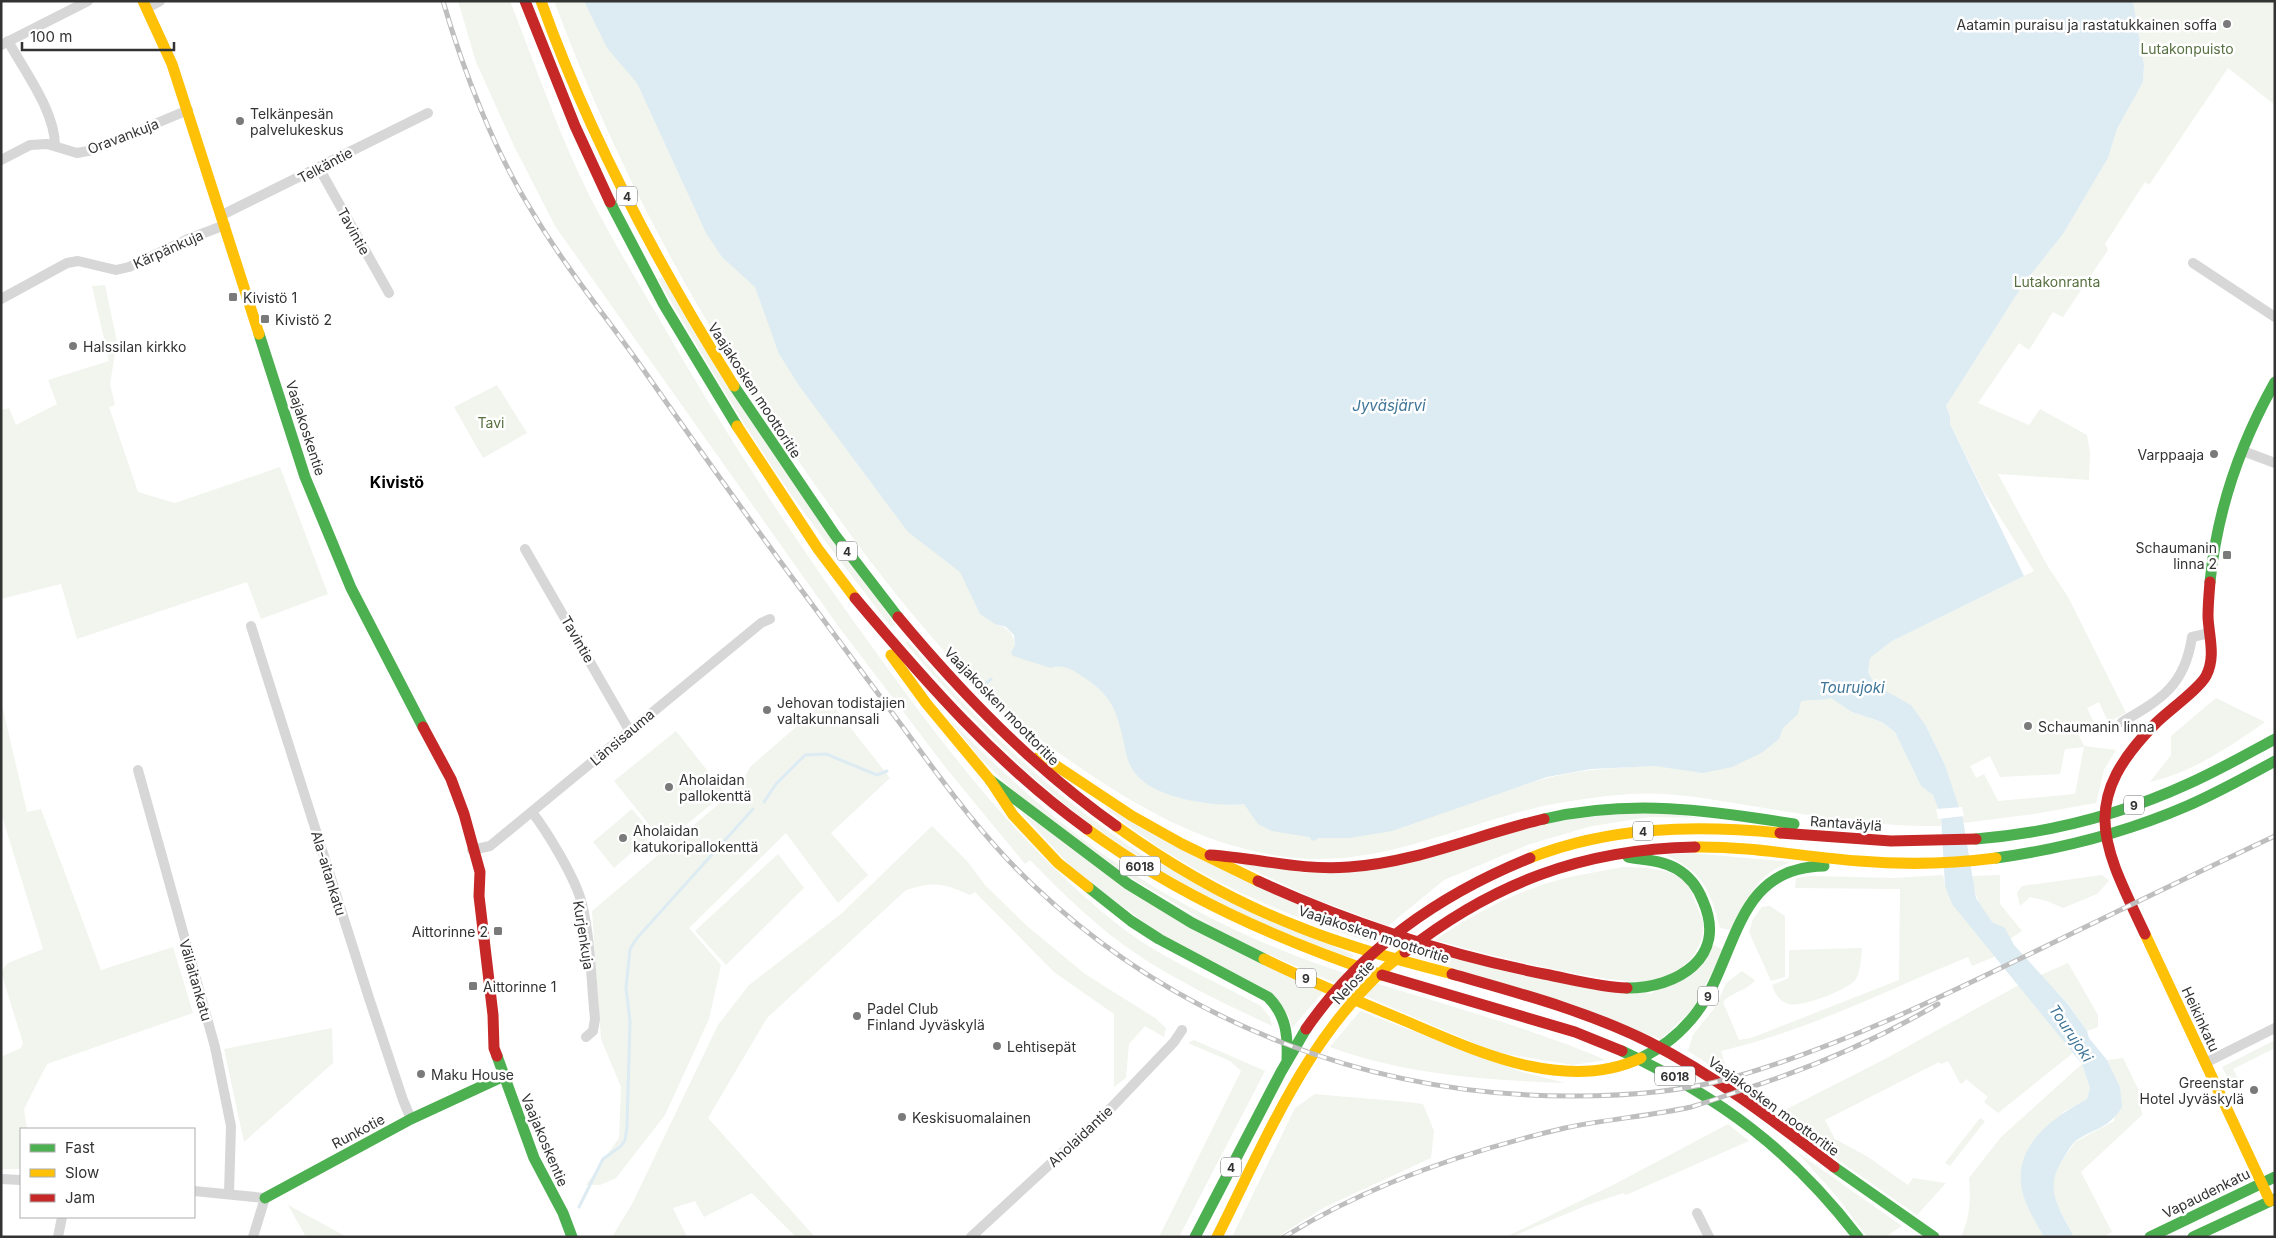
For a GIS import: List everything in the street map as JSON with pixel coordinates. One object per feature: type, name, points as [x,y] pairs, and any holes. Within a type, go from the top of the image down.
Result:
[{"type":"main road","name":"4","points":[[525,1],[553,76],[592,167],[678,330],[738,430],[816,545],[852,594],[886,649],[926,703],[990,780],[1013,815],[1035,839],[1089,889],[1159,939],[1260,990],[1274,1001],[1283,1016],[1287,1038],[1287,1060]]},
{"type":"main road","name":"Vaajakosken moottoritie","points":[[541,1],[583,106],[665,270],[708,347],[752,416],[822,518],[930,654],[1000,730],[1069,793],[1121,832],[1175,866],[1240,901],[1323,937],[1514,992],[1616,1027],[1678,1056],[1713,1077],[1838,1170],[1934,1237]]},
{"type":"main road","name":"Vaajakoskentie","points":[[145,4],[172,64],[188,110],[305,477],[327,534],[386,660],[451,779],[464,814],[472,850],[470,873],[479,896],[493,1016],[504,1046],[504,1076],[534,1158],[563,1213],[572,1237]]},
{"type":"main road","name":"Heikinkatu","points":[[2272,1200],[2262,1183],[2115,870],[2107,848],[2102,813],[2116,771],[2128,751],[2205,678],[2212,660],[2208,600],[2218,537],[2231,483],[2254,420],[2275,382]]},
{"type":"main road","name":"6018","points":[[852,594],[937,694],[1004,761],[1077,823],[1162,880],[1256,930],[1317,954],[1575,1032],[1627,1052],[1670,1073],[1734,1113],[1765,1138],[1819,1186],[1858,1237]]},
{"type":"main road","name":"4","points":[[1000,730],[1106,801],[1205,855],[1255,881],[1359,922],[1406,939],[1479,960],[1531,972],[1635,989],[1649,988],[1678,979],[1696,963],[1709,937],[1708,909],[1701,893],[1678,870],[1665,863],[1608,853]]},
{"type":"main road","name":"Rantaväylä","points":[[1414,919],[1504,868],[1551,850],[1637,831],[1709,828],[1923,842],[1982,839],[2058,826],[2125,809],[2178,789],[2275,739]]},
{"type":"main road","name":"9","points":[[990,780],[1073,846],[1128,885],[1223,939],[1346,996],[1427,1030],[1511,1061],[1554,1069],[1599,1069],[1635,1061],[1654,1053],[1685,1027],[1707,997],[1746,911],[1759,892],[1780,875],[1804,866],[1881,863],[1924,864],[1982,860],[2055,847],[2128,827],[2185,807],[2275,761]]},
{"type":"main road","name":"9","points":[[1205,855],[1234,856],[1260,862],[1305,868],[1370,866],[1430,853],[1526,823],[1579,812],[1625,807],[1667,807],[1752,817],[1890,841]]},
{"type":"main road","name":"9","points":[[1608,853],[1656,848],[1712,847],[1881,863]]},
{"type":"main road","name":"Nelostie","points":[[1217,1237],[1310,1060],[1360,993],[1404,951],[1444,921],[1496,891],[1532,876],[1608,853]]},
{"type":"main road","name":"Nelostie","points":[[1195,1237],[1287,1060],[1318,1013],[1342,985],[1384,943],[1414,919]]},
{"type":"main road","name":"Runkotie","points":[[265,1198],[411,1119],[504,1076]]},
{"type":"main road","name":"Vapaudenkatu","points":[[2150,1237],[2275,1177]]},
{"type":"main road","points":[[2193,1237],[2272,1200]]},
{"type":"main road","name":"Vaajakoskentie","points":[[563,1213],[582,1237]]},
{"type":"street","points":[[55,146],[55,132],[48,114],[4,43],[88,1]]},
{"type":"street","points":[[145,4],[160,1]]},
{"type":"street","name":"Oravankuja","points":[[1,160],[30,145],[55,146],[68,152],[93,150],[188,110]]},
{"type":"street","name":"Telkäntie","points":[[224,220],[319,168],[428,113]]},
{"type":"street","name":"Tavintie","points":[[319,168],[389,293]]},
{"type":"street","name":"Kärpänkuja","points":[[1,299],[67,263],[78,261],[116,270],[129,268],[224,220]]},
{"type":"street","points":[[2193,263],[2275,317]]},
{"type":"street","points":[[2243,451],[2275,462]]},
{"type":"street","name":"Tavintie","points":[[525,549],[629,730]]},
{"type":"street","name":"Länsisauma","points":[[472,850],[490,846],[629,730],[761,623],[770,619]]},
{"type":"street","name":"Ala-aitankatu","points":[[251,626],[368,998],[411,1119]]},
{"type":"street","points":[[2122,722],[2148,707],[2178,680],[2186,666],[2192,637],[2210,633]]},
{"type":"street","name":"Väliaitankatu","points":[[138,770],[215,1047],[231,1126],[229,1193]]},
{"type":"street","name":"Kurjenkuja","points":[[532,812],[549,838],[582,902],[587,936],[594,1019],[593,1030],[586,1036]]},
{"type":"street","points":[[2205,1063],[2275,1028]]},
{"type":"street","name":"Aholaidantie","points":[[971,1237],[1112,1107],[1174,1042],[1182,1030]]},
{"type":"street","points":[[1,1179],[20,1180]]},
{"type":"street","points":[[195,1191],[265,1198],[252,1237]]},
{"type":"street","points":[[1697,1213],[1709,1237]]},
{"type":"street","points":[[58,1237],[62,1218]]},
{"type":"green space","points":[[458,1],[510,1],[579,174],[616,246],[682,358],[759,482],[813,564],[926,721],[1017,830],[1085,897],[1121,927],[1154,949],[1261,1006],[1270,1017],[1272,1026],[1173,976],[1126,947],[1069,899],[1030,860],[1025,864],[946,768],[836,623],[555,226],[514,146],[476,62]]},
{"type":"green space","points":[[554,1],[735,1],[995,624],[1009,631],[1013,636],[1015,645],[1522,786],[1571,773],[1654,766],[1770,642],[1852,712],[1882,722],[1895,732],[1921,786],[1933,795],[1941,816],[1941,826],[1894,825],[1849,821],[1694,797],[1646,793],[1588,798],[1548,805],[1383,852],[1315,859],[1279,856],[1223,843],[1173,823],[1126,797],[1040,739],[978,687],[904,604],[837,516],[736,369],[678,271],[611,138]]},
{"type":"green space","points":[[2133,1],[2275,2],[2275,105],[2228,68],[2149,185],[2145,182],[2105,244],[2108,250],[2063,317],[2053,312],[2029,350],[2019,343],[1978,403],[2029,425],[2040,409],[2087,435],[2090,452],[2089,480],[1998,474],[2047,565],[2068,597],[2126,713],[2108,722],[2099,702],[2087,708],[2095,725],[2078,734],[2084,746],[2116,750],[2104,770],[2096,803],[2034,814],[1963,823],[1945,765],[1926,726],[1875,685],[1868,672],[1870,658],[1892,641],[2034,571],[1984,492],[1950,424],[1950,416],[1946,406],[2024,283],[2063,234],[2108,158],[2117,129],[2143,82],[2144,65]],"holes":[[[2084,747],[2075,794],[1998,801],[1984,774],[1976,778],[1970,766],[1990,756],[2000,777],[2060,774],[2065,749]]]},
{"type":"green space","points":[[662,277],[895,625],[891,627],[816,529],[773,468],[728,398],[658,279]]},
{"type":"green space","points":[[105,285],[117,342],[110,384],[115,405],[109,407],[138,492],[175,503],[280,467],[328,594],[261,619],[247,582],[77,639],[61,584],[1,599],[1,410],[9,408],[16,425],[57,404],[48,380],[109,361],[92,286]]},
{"type":"green space","name":"Tavi","points":[[497,385],[527,433],[483,458],[454,407]]},
{"type":"green space","points":[[908,641],[962,702],[1018,758],[1111,833],[1146,857],[1353,955],[1352,958],[1278,930],[1206,896],[1170,876],[1103,833],[1026,771],[964,709],[905,643]]},
{"type":"green space","points":[[2216,698],[2265,722],[2210,758],[2166,778],[2150,782],[2171,755],[2171,736]]},
{"type":"green space","points":[[828,699],[890,778],[831,833],[868,875],[838,903],[786,833],[689,928],[721,965],[709,1019],[665,1115],[616,1178],[600,1185],[586,1185],[619,1138],[621,1087],[601,1039],[592,911],[740,786],[750,767]]},
{"type":"green space","points":[[1,701],[27,812],[41,809],[101,970],[173,947],[193,1013],[47,1064],[24,1109],[27,1128],[20,1128],[20,1169],[1,1169],[1,1057],[21,1048],[23,1043],[1,972],[8,963],[43,949],[1,813]]},
{"type":"green space","points":[[947,717],[1058,820],[1117,863],[1180,902],[1247,935],[1315,963],[1535,1033],[1606,1060],[1573,1065],[1495,1052],[1249,946],[1131,881],[1016,793],[979,757]]},
{"type":"green space","name":"Aholaidan pallokenttä","points":[[676,731],[725,793],[664,843],[614,781]]},
{"type":"green space","points":[[1104,806],[1379,934],[1371,942],[1302,919],[1230,888],[1162,849]]},
{"type":"green space","name":"Aholaidan katukoripallokenttä","points":[[632,809],[653,834],[614,868],[593,842]]},
{"type":"green space","points":[[1018,809],[1029,818],[1324,991],[1292,1028],[1289,1016],[1161,935],[1075,871]]},
{"type":"green space","points":[[1641,811],[1702,818],[1650,817],[1592,826],[1530,844],[1444,880],[1388,926],[1308,896],[1234,861],[1306,873],[1557,821]]},
{"type":"green space","points":[[932,826],[967,861],[985,885],[1027,926],[1085,974],[1155,1018],[1166,1028],[1164,1037],[1145,1026],[1129,1044],[1126,1078],[1114,1087],[1114,1014],[1054,972],[975,892],[970,895],[953,888],[932,884],[906,890],[767,1018],[708,1118],[815,1237],[796,1237],[752,1193],[704,1217],[695,1201],[673,1208],[687,1237],[612,1237],[632,1204],[718,1025],[749,985],[841,914]]},
{"type":"green space","points":[[1690,853],[1791,862],[1769,873],[1761,880],[1748,898],[1731,930],[1720,928],[1713,903],[1697,876],[1666,855]]},
{"type":"green space","points":[[778,854],[804,888],[726,965],[695,931]]},
{"type":"green space","points":[[1623,867],[1654,869],[1676,875],[1688,886],[1701,915],[1703,932],[1698,948],[1680,970],[1665,979],[1647,982],[1588,976],[1516,961],[1435,940],[1489,907],[1533,888],[1566,878]]},
{"type":"green space","points":[[1943,875],[1945,886],[1996,956],[1972,966],[1968,957],[1816,1021],[1753,1043],[1721,1051],[1725,1064],[1711,1066],[1688,1051],[1693,1035],[1716,1006],[1726,983],[1742,971],[1755,980],[1748,987],[1731,995],[1723,1002],[1739,1040],[1751,1038],[1899,980],[1900,889],[1795,888],[1796,878],[1811,876],[1895,878]]},
{"type":"green space","points":[[2000,875],[2000,904],[2022,931],[2010,939],[2005,930],[1993,923],[1985,914],[1976,895],[1971,876]]},
{"type":"green space","points":[[2102,875],[2109,881],[2097,894],[2063,908],[2047,901],[2030,897],[2020,906],[2017,893],[2022,886]]},
{"type":"green space","points":[[1770,906],[1785,916],[1785,977],[1771,981],[1749,932],[1753,919],[1762,907]]},
{"type":"green space","points":[[1714,945],[1724,950],[1692,1010],[1661,1039],[1412,955],[1421,947],[1651,994]]},
{"type":"green space","points":[[1862,948],[1858,975],[1845,988],[1804,1003],[1789,1004],[1778,997],[1772,985],[1789,978],[1789,950]]},
{"type":"green space","points":[[2068,963],[2098,1015],[2098,1027],[2087,1031],[2068,1003],[2041,975]]},
{"type":"green space","points":[[2019,985],[2073,1053],[1998,1113],[1984,1102],[1988,1097],[1966,1079],[1962,1084],[1960,1083],[1948,1061],[1941,1064],[1939,1062],[1825,1120],[1835,1139],[1868,1157],[1908,1185],[1913,1178],[1946,1183],[1917,1215],[1825,1151],[1779,1113],[1885,1059]]},
{"type":"green space","points":[[1360,1011],[1522,1072],[1566,1083],[1476,1078],[1417,1070],[1388,1064],[1330,1047]]},
{"type":"green space","points":[[332,1028],[333,1063],[244,1142],[224,1049]]},
{"type":"green space","points":[[1194,1040],[1265,1071],[1179,1237],[1159,1237],[1241,1071],[1230,1061],[1188,1043]]},
{"type":"green space","points":[[2275,1040],[2275,1048],[2233,1069],[2239,1081],[2231,1085],[2222,1067]]},
{"type":"green space","points":[[2123,1058],[2138,1089],[2142,1115],[2081,1172],[2112,1232],[2102,1237],[2074,1237],[2056,1203],[2052,1185],[2055,1171],[2075,1142],[2114,1121],[2120,1087],[2107,1060]]},
{"type":"green space","points":[[2082,1064],[2090,1088],[2087,1099],[2063,1112],[2033,1217],[2044,1237],[1961,1237],[1969,1208],[1969,1178],[2001,1137]]},
{"type":"green space","points":[[1315,1094],[1423,1104],[1434,1131],[1431,1158],[1325,1207],[1277,1237],[1232,1237],[1295,1108]]},
{"type":"green space","points":[[1980,1118],[1985,1121],[1950,1166],[1945,1163]]},
{"type":"green space","points":[[1728,1124],[1749,1141],[1626,1195],[1623,1193],[1585,1206],[1511,1237],[1506,1237],[1613,1185]]},
{"type":"green space","points":[[1797,1152],[1902,1226],[1885,1237],[1867,1237],[1839,1199]]},
{"type":"green space","points":[[288,1205],[347,1237],[306,1237]]},
{"type":"water","name":"Jyväsjärvi","points":[[584,1],[2133,1],[2144,65],[2143,82],[2117,129],[2108,158],[2063,234],[2024,283],[1946,406],[1950,416],[1950,424],[2024,576],[1892,641],[1870,658],[1868,672],[1875,685],[1911,705],[1926,726],[1945,765],[1963,820],[1976,898],[1992,922],[2005,928],[2014,945],[2068,1004],[2087,1031],[2089,1038],[2107,1060],[2120,1087],[2122,1107],[2117,1114],[2107,1124],[2075,1142],[2057,1170],[2054,1180],[2055,1198],[2074,1237],[2044,1237],[2024,1198],[2021,1184],[2021,1169],[2031,1143],[2040,1132],[2062,1114],[2087,1099],[2090,1088],[2082,1064],[1952,904],[1945,886],[1941,816],[1933,795],[1921,786],[1895,732],[1882,722],[1852,712],[1831,698],[1801,701],[1798,714],[1783,728],[1779,739],[1763,752],[1732,767],[1703,773],[1655,766],[1591,769],[1547,777],[1392,831],[1349,838],[1319,838],[1313,841],[1309,837],[1272,831],[1258,824],[1244,804],[1232,805],[1186,800],[1157,790],[1145,783],[1131,767],[1115,711],[1099,689],[1070,669],[1062,667],[1051,668],[1013,656],[1011,653],[1015,645],[1014,635],[1006,627],[995,624],[980,614],[960,572],[908,532],[800,387],[779,354],[755,287],[722,257],[706,233],[637,83],[607,48]]},
{"type":"pier","points":[[1962,807],[1964,816],[1938,819],[1936,809]]},
{"type":"waterway","points":[[985,684],[991,679]]},
{"type":"waterway","points":[[764,802],[776,784],[805,755],[826,754],[877,775],[887,771]]},
{"type":"waterway","points":[[579,1207],[603,1159],[621,1146],[625,1140],[630,1021],[626,988],[630,949],[637,938],[753,809]]},
{"type":"railway","points":[[443,1],[470,83],[493,138],[519,189],[545,232],[754,526],[948,789],[980,829],[1015,867],[1090,934],[1151,977],[1216,1013],[1283,1043],[1353,1066],[1426,1083],[1499,1093],[1574,1096],[1633,1094],[1693,1087],[1770,1066],[1885,1022],[1960,988],[2275,836]]},
{"type":"railway","points":[[1284,1237],[1350,1201],[1420,1171],[1493,1147],[1565,1128],[1676,1110],[1704,1103],[1842,1053],[1938,1004]]},
{"type":"traffic: fast","points":[[610,202],[664,305],[737,426]]},
{"type":"traffic: fast","points":[[259,334],[305,477],[351,588],[423,727]]},
{"type":"traffic: fast","points":[[2210,582],[2218,530],[2232,479],[2251,429],[2275,382]]},
{"type":"traffic: fast","points":[[734,386],[835,535],[898,617]]},
{"type":"traffic: fast","points":[[1976,839],[2058,827],[2139,804],[2201,778],[2275,739]]},
{"type":"traffic: fast","points":[[1996,858],[2045,850],[2141,824],[2198,801],[2275,761]]},
{"type":"traffic: fast","points":[[990,780],[1128,884],[1192,923],[1264,959]]},
{"type":"traffic: fast","points":[[1544,819],[1608,809],[1639,808],[1731,814],[1794,824]]},
{"type":"traffic: fast","points":[[1627,988],[1646,987],[1680,976],[1693,966],[1703,954],[1709,939],[1709,921],[1699,891],[1693,883],[1671,866],[1628,857]]},
{"type":"traffic: fast","points":[[1641,1058],[1672,1038],[1697,1012],[1711,990],[1742,918],[1755,898],[1772,881],[1794,870],[1824,866]]},
{"type":"traffic: fast","points":[[1088,887],[1131,921],[1159,939],[1268,997],[1279,1011],[1285,1026],[1287,1059]]},
{"type":"traffic: fast","points":[[1195,1237],[1281,1072],[1306,1029]]},
{"type":"traffic: fast","points":[[1622,1051],[1691,1088],[1752,1129],[1807,1178],[1858,1237]]},
{"type":"traffic: fast","points":[[497,1056],[534,1158],[563,1213],[572,1237]]},
{"type":"traffic: fast","points":[[265,1198],[411,1119],[504,1076]]},
{"type":"traffic: fast","points":[[1834,1167],[1934,1237]]},
{"type":"traffic: fast","points":[[2150,1237],[2275,1177]]},
{"type":"traffic: fast","points":[[2193,1237],[2275,1199]]},
{"type":"traffic: slow","points":[[143,1],[172,64],[259,334]]},
{"type":"traffic: slow","points":[[541,1],[581,101],[627,199],[652,247],[734,386]]},
{"type":"traffic: slow","points":[[737,426],[818,549],[855,598]]},
{"type":"traffic: slow","points":[[891,655],[926,703],[990,780],[1013,815],[1058,863],[1088,887]]},
{"type":"traffic: slow","points":[[1040,755],[1132,816],[1182,844],[1258,881]]},
{"type":"traffic: slow","points":[[1116,826],[1204,883],[1275,917],[1355,947],[1452,974]]},
{"type":"traffic: slow","points":[[1087,829],[1156,875],[1228,913],[1304,946],[1382,975]]},
{"type":"traffic: slow","points":[[1530,858],[1560,847],[1591,839],[1654,830],[1717,829],[1780,833]]},
{"type":"traffic: slow","points":[[1695,847],[1736,848],[1893,863],[1945,863],[1996,858]]},
{"type":"traffic: slow","points":[[2145,934],[2270,1201]]},
{"type":"traffic: slow","points":[[1217,1237],[1274,1121],[1318,1047],[1344,1012],[1372,980],[1405,952]]},
{"type":"traffic: slow","points":[[1264,959],[1454,1042],[1517,1063],[1548,1069],[1580,1072],[1611,1068],[1641,1058]]},
{"type":"traffic: jam","points":[[525,1],[575,126],[610,202]]},
{"type":"traffic: jam","points":[[2145,934],[2118,875],[2109,849],[2105,825],[2107,801],[2115,777],[2131,751],[2156,723],[2206,676],[2211,662],[2208,617],[2210,582]]},
{"type":"traffic: jam","points":[[855,598],[936,691],[993,750],[1023,778],[1087,829]]},
{"type":"traffic: jam","points":[[898,617],[1000,729],[1056,779],[1116,826]]},
{"type":"traffic: jam","points":[[423,727],[451,779],[464,814],[480,872],[479,896],[493,1015],[494,1048],[497,1056]]},
{"type":"traffic: jam","points":[[1210,855],[1297,866],[1349,867],[1399,860],[1544,819]]},
{"type":"traffic: jam","points":[[1780,833],[1891,841],[1976,839]]},
{"type":"traffic: jam","points":[[1405,952],[1438,928],[1472,907],[1506,889],[1541,874],[1577,863],[1615,855],[1654,849],[1695,847]]},
{"type":"traffic: jam","points":[[1306,1029],[1352,973],[1406,927],[1465,889],[1497,872],[1530,858]]},
{"type":"traffic: jam","points":[[1258,881],[1363,924],[1434,947],[1544,974],[1627,988]]},
{"type":"traffic: jam","points":[[1452,974],[1577,1012],[1649,1042],[1674,1055],[1721,1085],[1834,1167]]},
{"type":"traffic: jam","points":[[1382,975],[1575,1032],[1622,1051]]},
{"type":"place","name":"Aatamin puraisu ja rastatukkainen soffa","points":[[2227,24]]},
{"type":"place","name":"Telkänpesän palvelukeskus","points":[[240,121]]},
{"type":"place","name":"Kivistö 1","points":[[233,297]]},
{"type":"place","name":"Kivistö 2","points":[[265,319]]},
{"type":"place","name":"Halssilan kirkko","points":[[73,346]]},
{"type":"place","name":"Varppaaja","points":[[2214,454]]},
{"type":"place","name":"Schaumanin linna 2","points":[[2227,555]]},
{"type":"place","name":"Jehovan todistajien valtakunnansali","points":[[767,710]]},
{"type":"place","name":"Schaumanin linna","points":[[2028,726]]},
{"type":"place","name":"Aholaidan pallokenttä","points":[[669,787]]},
{"type":"place","name":"Aholaidan katukoripallokenttä","points":[[623,838]]},
{"type":"place","name":"Aittorinne 2","points":[[498,931]]},
{"type":"place","name":"Aittorinne 1","points":[[473,986]]},
{"type":"place","name":"Padel Club Finland Jyväskylä","points":[[857,1016]]},
{"type":"place","name":"Lehtisepät","points":[[997,1046]]},
{"type":"place","name":"Maku House","points":[[421,1074]]},
{"type":"place","name":"Greenstar Hotel Jyväskylä","points":[[2254,1090]]},
{"type":"place","name":"Keskisuomalainen","points":[[902,1117]]},
{"type":"district","name":"Kivistö","points":[[397,482]]},
{"type":"park label","name":"Lutakonpuisto","points":[[2187,48]]},
{"type":"park label","name":"Lutakonranta","points":[[2057,281]]},
{"type":"water label","name":"Tourujoki","points":[[1852,687]]},
{"type":"water label","name":"Tourujoki","points":[[2071,1033]]}]
